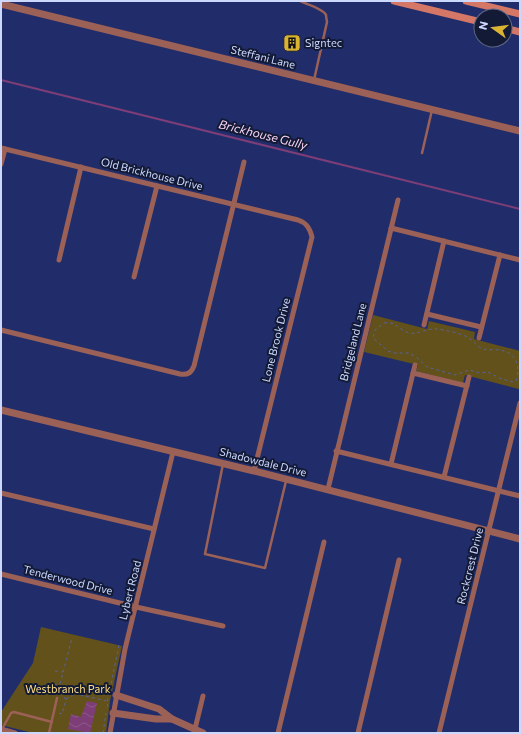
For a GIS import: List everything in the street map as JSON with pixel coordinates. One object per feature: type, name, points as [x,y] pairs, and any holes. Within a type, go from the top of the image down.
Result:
[{"type":"main road","points":[[394,1],[473,20]]},
{"type":"main road","points":[[466,1],[520,14]]},
{"type":"street","name":"Steffani Lane","points":[[1,4],[520,131]]},
{"type":"street","points":[[1,164],[3,148]]},
{"type":"street","name":"Old Brickhouse Drive","points":[[3,148],[298,220]]},
{"type":"street","points":[[1,330],[180,374],[189,373],[194,366],[244,162]]},
{"type":"street","points":[[59,260],[81,167]]},
{"type":"street","points":[[134,277],[157,186]]},
{"type":"street","name":"Bridgeland Lane","points":[[328,490],[336,451],[398,200]]},
{"type":"street","name":"Lone Brook Drive","points":[[254,471],[312,237],[307,226],[298,220]]},
{"type":"street","points":[[391,228],[520,260]]},
{"type":"street","points":[[424,325],[444,242]]},
{"type":"street","points":[[479,338],[500,255]]},
{"type":"street","points":[[427,314],[481,327]]},
{"type":"street","points":[[391,464],[415,365]]},
{"type":"street","points":[[413,373],[467,386]]},
{"type":"street","points":[[444,477],[469,377]]},
{"type":"street","name":"Rockcrest Drive","points":[[439,733],[520,403]]},
{"type":"street","name":"Shadowdale Drive","points":[[1,410],[254,471],[520,539]]},
{"type":"street","points":[[336,451],[520,496]]},
{"type":"street","name":"Lybert Road","points":[[110,733],[109,711],[116,695],[173,452]]},
{"type":"street","points":[[1,494],[154,529]]},
{"type":"street","points":[[278,733],[324,542]]},
{"type":"street","points":[[358,733],[399,560]]},
{"type":"street","name":"Tenderwood Drive","points":[[1,574],[136,607],[223,626]]},
{"type":"street","points":[[116,695],[159,709],[172,719],[194,731],[203,733]]},
{"type":"street","points":[[194,731],[203,696]]},
{"type":"street","points":[[109,711],[156,719],[172,719]]},
{"type":"street","points":[[2,729],[15,733]]},
{"type":"lane","points":[[300,1],[318,8],[324,12],[326,16],[327,22],[314,80]]},
{"type":"lane","points":[[422,153],[432,109]]},
{"type":"lane","points":[[224,464],[205,554],[265,568],[286,479]]},
{"type":"lane","points":[[49,733],[57,698]]},
{"type":"lane","points":[[2,729],[11,713],[14,712],[52,722]]},
{"type":"path","points":[[384,323],[391,323],[404,331],[411,333],[434,329],[462,335],[469,338],[483,349],[497,349],[509,353],[519,365],[517,379],[514,382],[499,378],[488,372],[480,373],[470,370],[458,375],[427,368],[414,356],[408,353],[394,353],[388,351],[374,340],[373,335],[375,330],[384,323]]},
{"type":"path","points":[[66,700],[59,688],[72,638]]},
{"type":"path","points":[[103,733],[109,711],[107,702],[120,641]]},
{"type":"path","points":[[55,671],[63,673]]},
{"type":"path","points":[[49,683],[60,686]]},
{"type":"path","points":[[62,714],[66,700],[72,696],[72,694],[107,702]]},
{"type":"green space","points":[[373,315],[427,329],[429,321],[475,332],[474,339],[520,351],[519,389],[465,375],[463,383],[416,371],[418,365],[364,352]]},
{"type":"green space","name":"Westbranch Park","points":[[41,627],[122,646],[110,701],[106,733],[33,733],[1,725],[1,712],[33,663]]},
{"type":"water","points":[[87,701],[97,703],[90,733],[68,729],[71,714],[81,717]]},
{"type":"waterway","name":"Brickhouse Gully","points":[[1,80],[520,209]]},
{"type":"place","name":"Signtec","points":[[292,43]]}]
